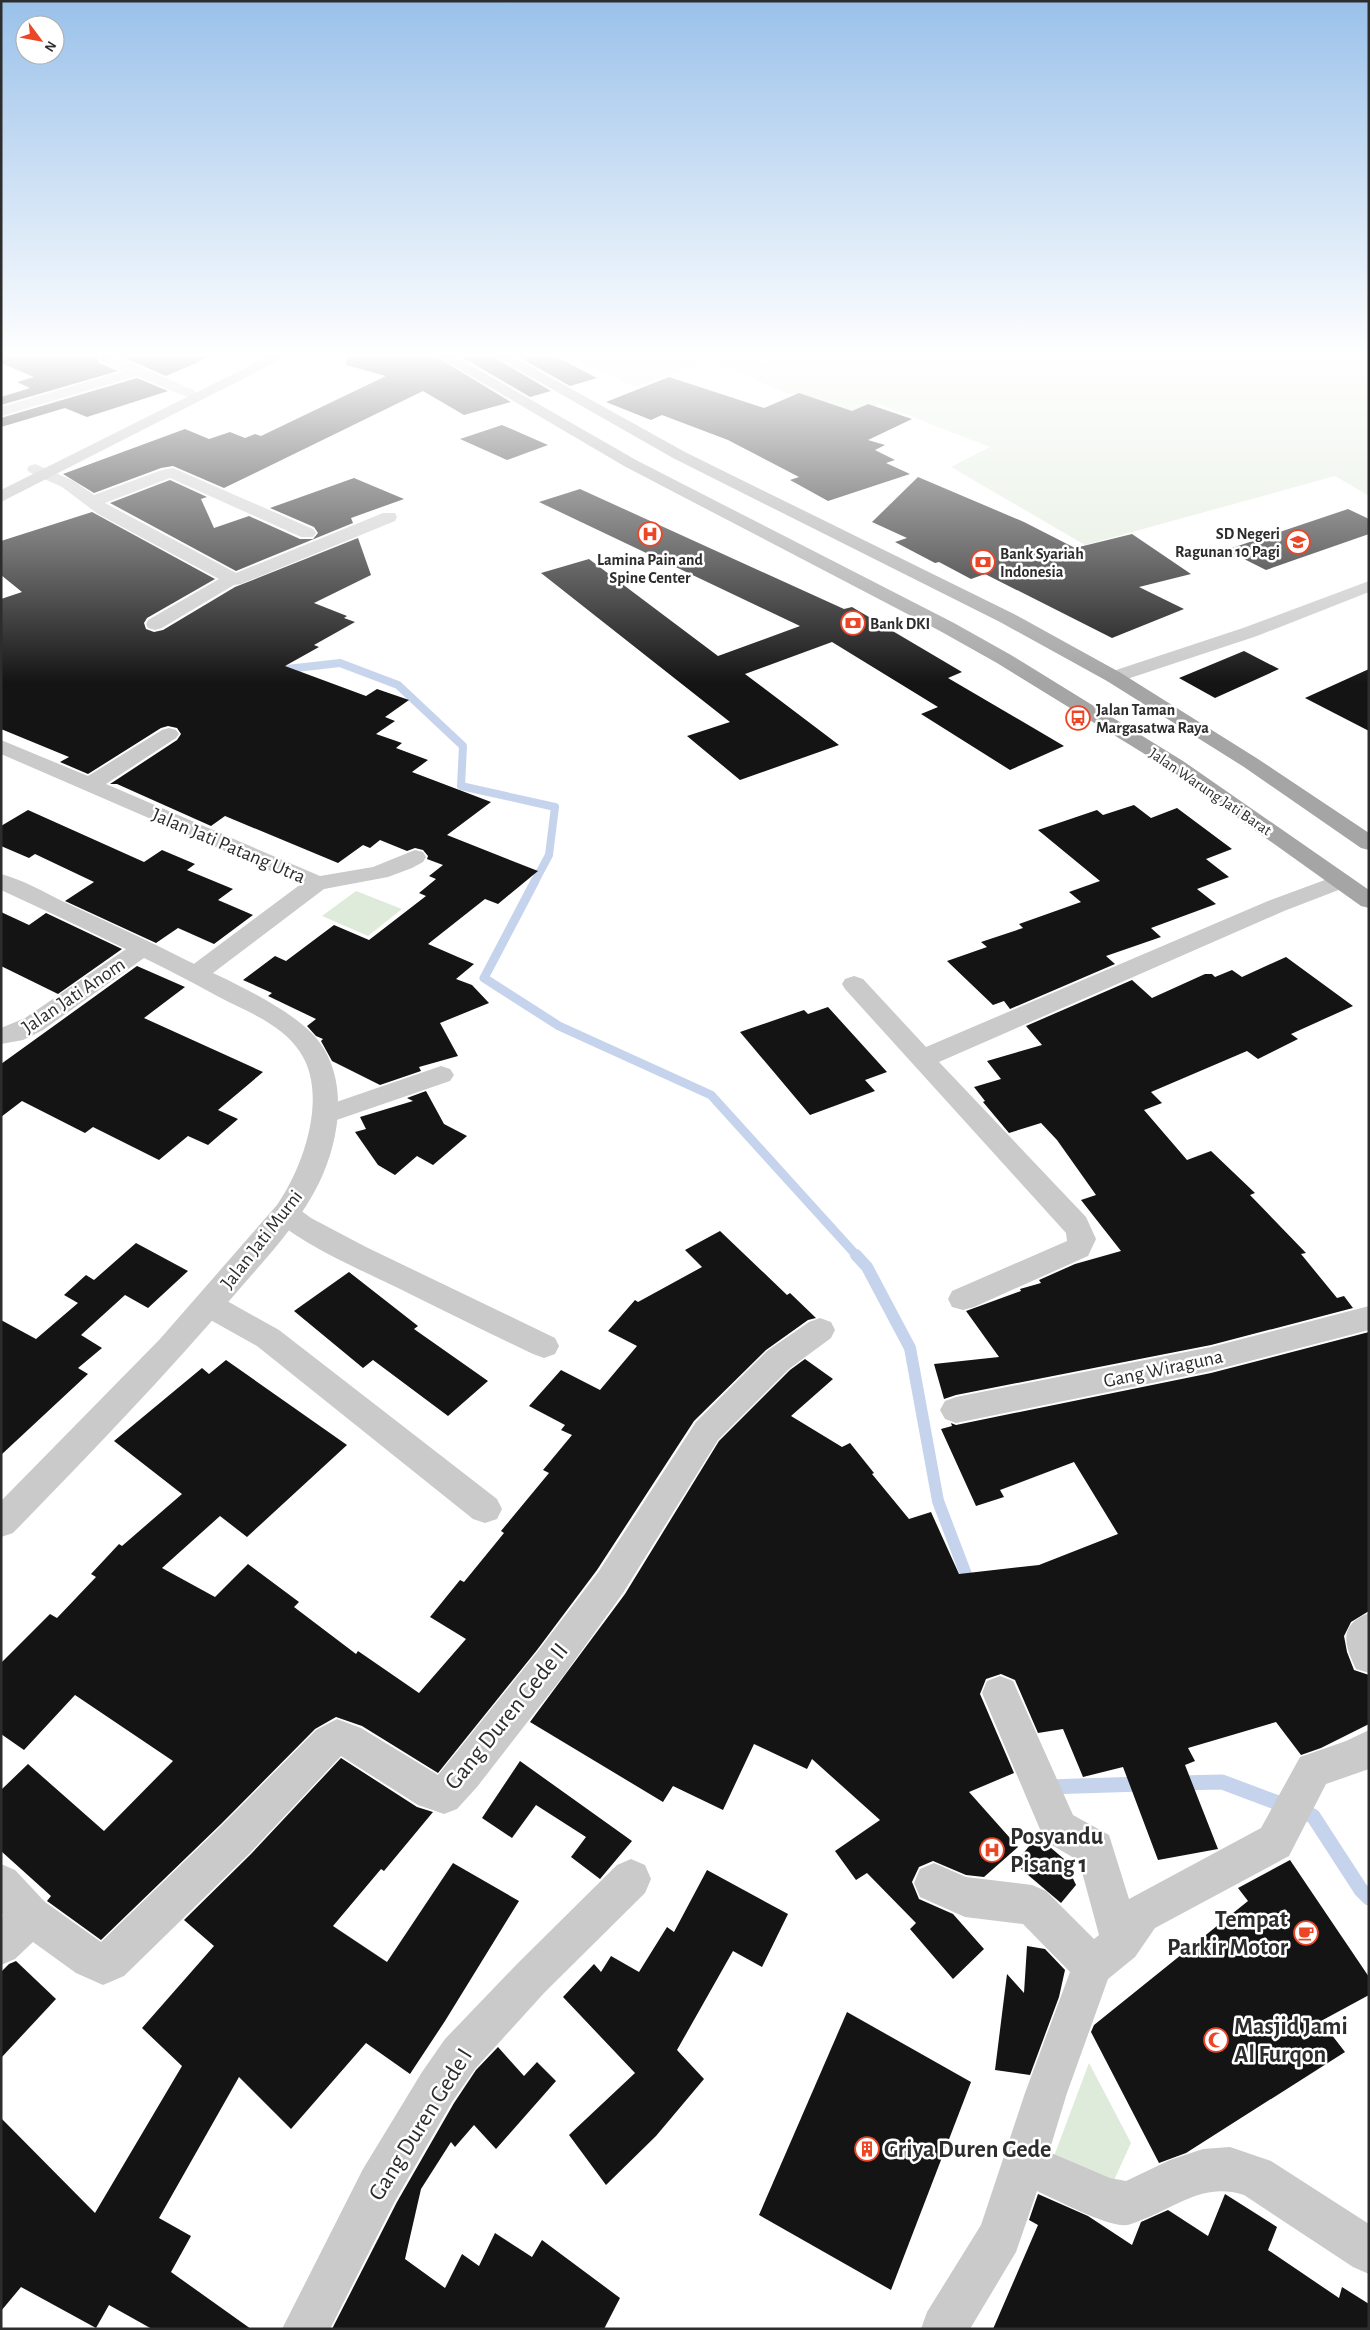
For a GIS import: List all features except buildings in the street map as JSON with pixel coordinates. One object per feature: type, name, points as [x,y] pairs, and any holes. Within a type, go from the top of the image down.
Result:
[{"type":"main road","points":[[3,492],[55,465]]},
{"type":"main road","name":"Jalan Warung Jati Barat","points":[[631,465],[947,627],[1004,659],[1176,765],[1369,901]]},
{"type":"main road","points":[[699,465],[1008,618],[1114,677],[1252,763],[1369,843]]},
{"type":"street","points":[[41,472],[68,484],[91,502],[236,580]]},
{"type":"street","points":[[91,502],[173,473],[307,533]]},
{"type":"street","points":[[155,624],[236,580],[388,518]]},
{"type":"street","points":[[1114,677],[1250,632],[1369,586]]},
{"type":"street","points":[[89,785],[168,734]]},
{"type":"street","name":"Jalan Jati Patang Utra","points":[[1,746],[317,883],[196,974]]},
{"type":"street","points":[[317,883],[386,872],[415,857]]},
{"type":"street","name":"Jalan Jati Murni","points":[[1,881],[196,974],[281,1020],[298,1033],[312,1050],[320,1071],[325,1115],[314,1165],[286,1214],[151,1372],[1,1523]]},
{"type":"street","points":[[922,1059],[1276,906],[1341,881]]},
{"type":"street","name":"Jalan Jati Anom","points":[[1,1036],[14,1034],[34,1024],[143,948]]},
{"type":"street","points":[[854,984],[1076,1224],[1082,1236],[1082,1243],[1078,1248],[963,1299]]},
{"type":"street","points":[[325,1115],[441,1075]]},
{"type":"street","points":[[286,1214],[301,1225],[356,1255],[544,1346]]},
{"type":"street","points":[[209,1305],[268,1338],[485,1509]]},
{"type":"street","name":"Gang Wiraguna","points":[[956,1410],[1210,1359],[1369,1318]]},
{"type":"street","name":"Gang Duren Gede II","points":[[31,1916],[90,1959],[104,1965],[110,1962],[236,1839],[329,1742],[337,1738],[348,1740],[431,1792],[440,1797],[444,1796],[464,1774],[551,1663],[611,1582],[707,1431],[778,1360],[820,1330]]},
{"type":"street","points":[[1369,1629],[1364,1633],[1362,1642],[1369,1657]]},
{"type":"street","points":[[1000,1693],[1059,1828],[1095,1849],[1107,1954]]},
{"type":"street","points":[[944,2329],[1000,2236],[1046,2093],[1107,1954],[1142,1914],[1275,1842],[1313,1770],[1356,1756],[1369,1748]]},
{"type":"street","name":"Gang Duren Gede I","points":[[305,2329],[379,2184],[460,2054],[531,1978],[630,1879]]},
{"type":"street","points":[[934,1882],[965,1897],[1032,1905],[1107,1954]]},
{"type":"street","points":[[1,1884],[31,1916],[1,1946]]},
{"type":"street","points":[[1024,2163],[1109,2200],[1126,2203],[1140,2198],[1170,2182],[1203,2172],[1230,2169],[1255,2177],[1369,2251]]},
{"type":"green space","points":[[955,465],[1369,465],[1369,496],[1335,476],[1085,545],[951,467]]},
{"type":"green space","points":[[356,891],[402,909],[368,936],[322,916]]},
{"type":"green space","points":[[1089,2063],[1131,2143],[1109,2191],[1051,2164]]},
{"type":"waterway","points":[[278,670],[340,663],[398,685],[463,746],[461,786],[555,807],[549,855],[534,883]]},
{"type":"waterway","points":[[535,881],[484,978],[559,1026],[711,1095],[857,1256]]},
{"type":"waterway","points":[[856,1255],[867,1267],[910,1348],[938,1501],[970,1585]]},
{"type":"waterway","points":[[1179,1783],[1222,1782],[1313,1816],[1361,1890],[1369,1898]]},
{"type":"waterway","points":[[1047,1787],[1142,1784]]},
{"type":"place","name":"Lamina Pain and Spine Center","points":[[650,534]]},
{"type":"place","name":"SD Negeri Ragunan 10 Pagi","points":[[1298,542]]},
{"type":"place","name":"Bank Syariah Indonesia","points":[[983,562]]},
{"type":"place","name":"Bank DKI","points":[[853,623]]},
{"type":"place","name":"Jalan Taman Margasatwa Raya","points":[[1078,718]]},
{"type":"place","name":"Posyandu Pisang 1","points":[[992,1850]]},
{"type":"place","name":"Tempat Parkir Motor","points":[[1306,1933]]},
{"type":"place","name":"Masjid Jami Al Furqon","points":[[1216,2040]]},
{"type":"place","name":"Griya Duren Gede","points":[[867,2149]]}]
